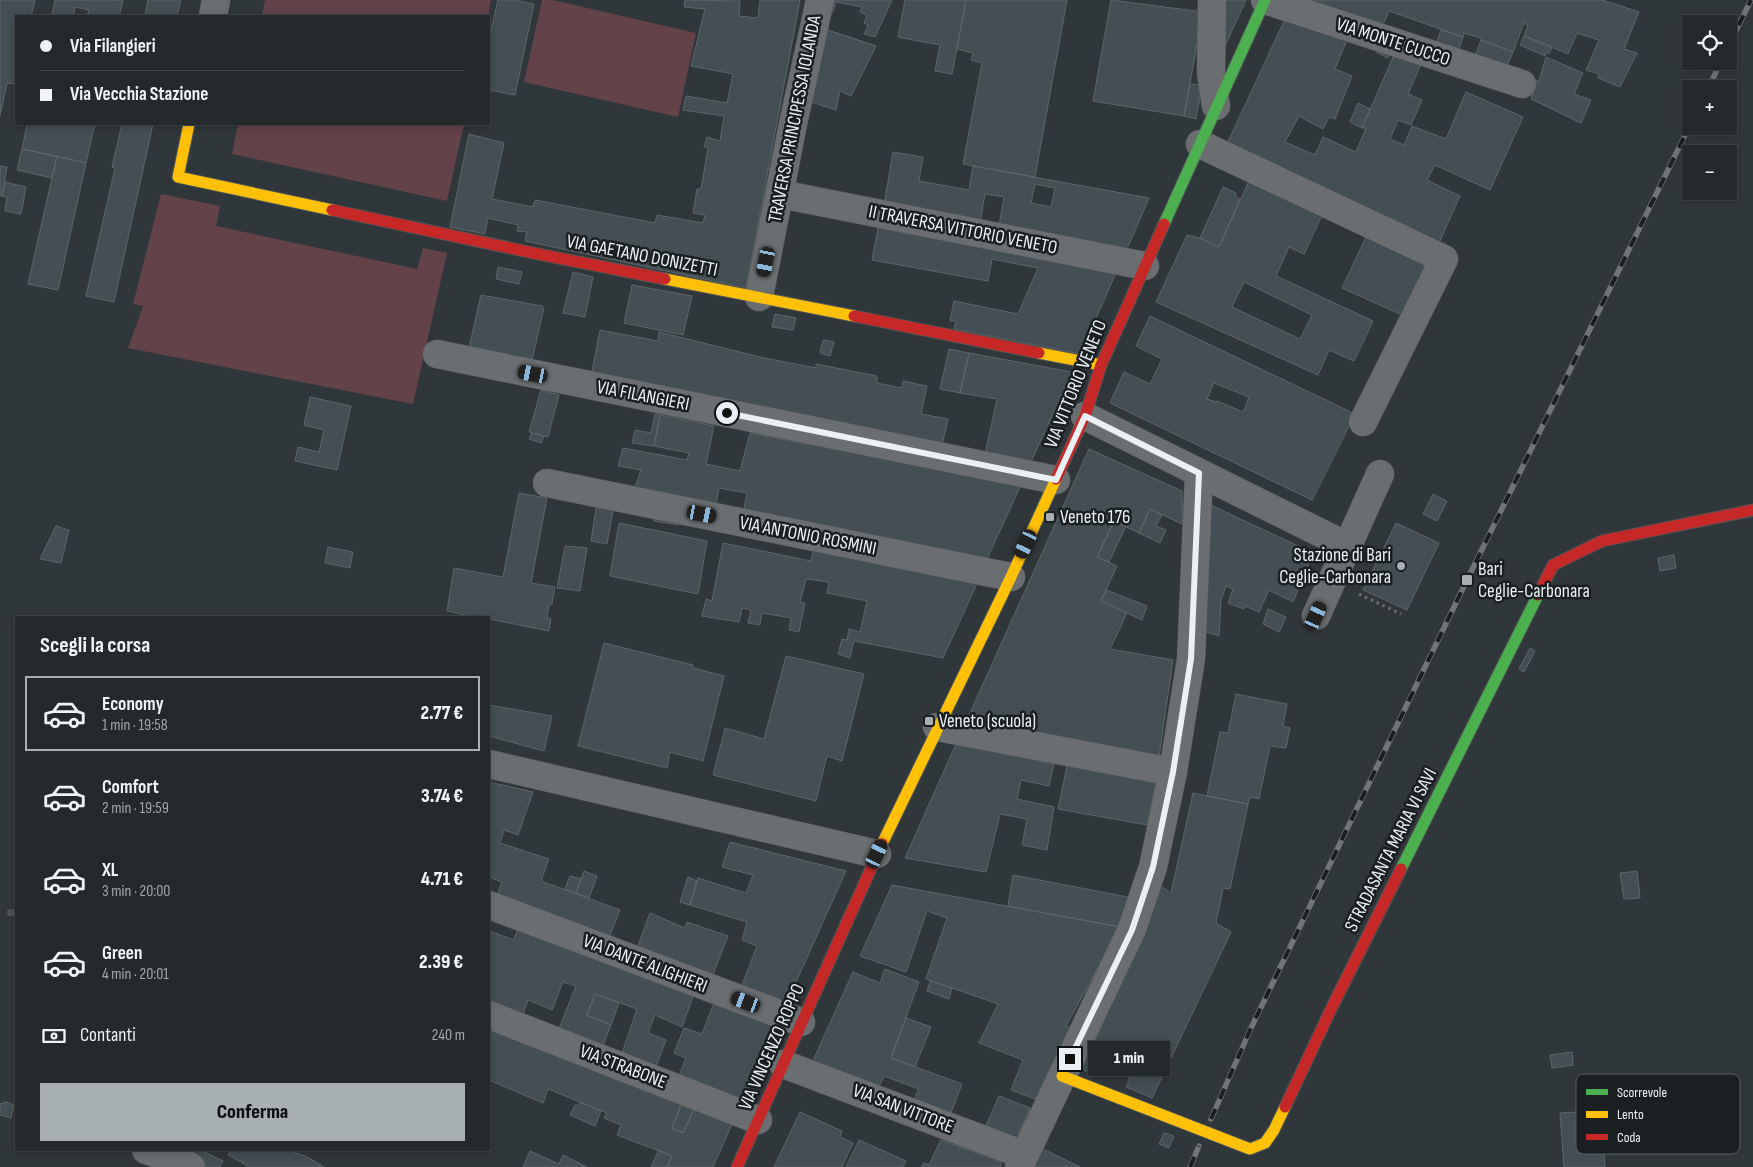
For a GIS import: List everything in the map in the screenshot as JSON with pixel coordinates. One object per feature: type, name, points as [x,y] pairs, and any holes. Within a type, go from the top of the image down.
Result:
[{"type":"street","points":[[213,15],[216,0]]},
{"type":"street","name":"TRAVERSA PRINCIPESSA IOLANDA","points":[[760,297],[793,124],[820,0]]},
{"type":"street","points":[[1212,0],[1210,73],[1216,106]]},
{"type":"street","name":"VIA VITTORIO VENETO","points":[[838,942],[877,854],[1056,480],[1085,416],[1101,365],[1265,0]]},
{"type":"street","name":"VIA MONTE CUCCO","points":[[1265,0],[1522,84]]},
{"type":"street","name":"VIA GAETANO DONIZETTI","points":[[190,125],[178,177],[538,254],[1101,365]]},
{"type":"street","points":[[1200,144],[1444,259],[1363,422]]},
{"type":"street","name":"II TRAVERSA VITTORIO VENETO","points":[[780,194],[1145,266]]},
{"type":"street","name":"VIA FILANGIERI","points":[[436,354],[1056,480]]},
{"type":"street","points":[[1085,416],[1347,546]]},
{"type":"street","points":[[1021,1161],[1132,930],[1153,867],[1173,772],[1191,659],[1199,473]]},
{"type":"street","points":[[1316,616],[1380,474]]},
{"type":"street","name":"VIA ANTONIO ROSMINI","points":[[547,483],[1011,577]]},
{"type":"street","name":"STRADASANTA MARIA VI SAVI","points":[[1062,1076],[1250,1149],[1265,1143],[1274,1130],[1336,998],[1553,565],[1602,541],[1753,510]]},
{"type":"street","points":[[937,727],[1173,772]]},
{"type":"street","points":[[490,764],[877,854]]},
{"type":"street","name":"VIA DANTE ALIGHIERI","points":[[490,905],[801,1022]]},
{"type":"street","name":"VIA VINCENZO ROPPO","points":[[737,1167],[838,942]]},
{"type":"street","name":"VIA STRABONE","points":[[490,1015],[758,1120]]},
{"type":"street","name":"VIA SAN VITTORE","points":[[783,1064],[1021,1161]]},
{"type":"street","points":[[150,1151],[186,1160]]},
{"type":"path","points":[[1332,581],[1401,614]]},
{"type":"shaded area","points":[[265,0],[491,0],[488,15],[262,15]]},
{"type":"shaded area","points":[[542,0],[553,0],[696,33],[678,117],[524,82]]},
{"type":"shaded area","points":[[238,125],[464,125],[447,201],[232,154]]},
{"type":"shaded area","points":[[161,194],[220,206],[216,226],[417,269],[423,248],[447,253],[413,404],[128,348],[143,306],[133,304]]},
{"type":"building","points":[[0,0],[35,0],[31,15],[15,15],[15,84],[7,83],[0,116]]},
{"type":"building","points":[[55,0],[123,1],[119,15],[87,15],[89,10],[75,7],[73,15],[52,15]]},
{"type":"building","points":[[148,0],[181,0],[177,15],[145,15]]},
{"type":"building","points":[[498,0],[515,0],[534,4],[515,95],[490,90],[490,36]]},
{"type":"building","points":[[685,0],[740,1],[739,16],[758,18],[760,0],[800,0],[746,288],[525,241],[527,232],[517,231],[518,225],[488,218],[485,234],[450,227],[469,134],[504,143],[492,199],[533,207],[535,200],[655,223],[657,215],[703,223],[705,215],[693,213],[697,189],[701,189],[708,148],[704,147],[707,137],[720,141],[724,116],[683,110],[686,96],[727,103],[733,74],[691,66],[705,9],[684,7]]},
{"type":"building","points":[[824,0],[892,0],[875,37],[864,34],[868,25],[864,23],[867,15],[860,12],[862,7],[836,2],[833,12],[823,8]]},
{"type":"building","points":[[905,0],[966,0],[952,74],[935,71],[940,45],[898,37]]},
{"type":"building","points":[[966,0],[1067,0],[1035,177],[963,164],[982,63],[971,60],[973,53],[957,49]]},
{"type":"building","points":[[1111,0],[1203,12],[1184,116],[1093,101]]},
{"type":"building","points":[[1218,0],[1246,0],[1218,61]]},
{"type":"building","points":[[1294,0],[1602,0],[1639,12],[1624,49],[1637,53],[1620,87],[1598,78],[1599,74],[1586,70],[1599,40],[1577,33],[1568,54],[1524,36],[1528,25],[1524,23],[1513,52],[1481,40],[1481,38],[1464,33],[1463,37],[1389,11],[1381,29]]},
{"type":"building","points":[[1285,19],[1348,37],[1335,69],[1352,76],[1335,119],[1329,117],[1323,129],[1299,116],[1285,142],[1315,155],[1323,137],[1356,152],[1366,128],[1362,128],[1394,55],[1421,64],[1408,94],[1422,100],[1411,125],[1398,120],[1390,139],[1404,145],[1412,126],[1446,139],[1466,92],[1523,117],[1490,190],[1435,165],[1427,180],[1460,196],[1439,243],[1226,146]]},
{"type":"building","points":[[819,27],[876,46],[851,96],[840,91],[836,110],[805,100]]},
{"type":"building","points":[[1441,30],[1463,37],[1457,54],[1435,47]]},
{"type":"building","points":[[1524,36],[1552,47],[1549,54],[1546,52],[1545,56],[1520,45]]},
{"type":"building","points":[[1481,40],[1513,52],[1505,70],[1474,59]]},
{"type":"building","points":[[1377,49],[1389,53],[1388,58],[1376,52]]},
{"type":"building","points":[[1546,57],[1583,73],[1574,94],[1591,100],[1581,123],[1531,99]]},
{"type":"building","points":[[1190,84],[1202,85],[1196,119],[1184,116]]},
{"type":"building","points":[[1358,103],[1370,109],[1362,128],[1350,122]]},
{"type":"building","points":[[27,125],[95,125],[86,163],[22,149]]},
{"type":"building","points":[[122,125],[153,125],[114,302],[86,296],[115,168],[112,167]]},
{"type":"building","points":[[22,149],[57,156],[52,178],[17,170]]},
{"type":"building","points":[[893,152],[923,157],[919,181],[969,190],[973,166],[1149,198],[1127,249],[999,226],[1004,197],[985,194],[980,223],[884,205]],"holes":[[[1035,184],[1055,188],[1051,207],[1031,203]]]},
{"type":"building","points":[[57,156],[86,163],[58,290],[28,284]]},
{"type":"building","points":[[0,166],[7,167],[2,196],[0,196]]},
{"type":"building","points":[[1249,181],[1322,215],[1304,254],[1289,247],[1276,276],[1373,321],[1354,361],[1329,350],[1318,375],[1156,302],[1187,235],[1200,238],[1219,247]],"holes":[[[1244,282],[1312,315],[1300,339],[1232,307]]]},
{"type":"building","points":[[5,182],[26,187],[21,214],[5,211],[7,197],[2,196]]},
{"type":"building","points":[[1223,187],[1236,193],[1235,196],[1240,199],[1219,247],[1200,238]]},
{"type":"building","points":[[878,228],[1116,273],[1080,354],[954,329],[956,321],[950,321],[954,301],[1018,314],[1038,268],[992,259],[988,281],[872,260]]},
{"type":"building","points":[[1367,235],[1428,263],[1402,315],[1342,288]]},
{"type":"building","points":[[498,267],[522,272],[519,284],[496,279]]},
{"type":"building","points":[[573,272],[593,277],[585,317],[563,313]]},
{"type":"building","points":[[632,285],[692,296],[683,335],[624,323]]},
{"type":"building","points":[[481,295],[542,306],[544,308],[532,360],[469,348]]},
{"type":"building","points":[[775,314],[796,318],[793,330],[772,327]]},
{"type":"building","points":[[1150,316],[1355,414],[1312,500],[1110,403],[1124,372],[1150,384],[1162,359],[1136,346]],"holes":[[[1214,383],[1249,397],[1243,412],[1217,401],[1207,399]]]},
{"type":"building","points":[[600,330],[658,341],[659,332],[764,358],[816,368],[816,364],[877,376],[877,383],[902,388],[903,381],[927,386],[921,414],[948,419],[942,446],[591,376]]},
{"type":"building","points":[[823,340],[834,342],[830,356],[820,353]]},
{"type":"building","points":[[949,349],[969,353],[960,393],[940,389]]},
{"type":"building","points":[[969,353],[1072,372],[1030,464],[985,454],[997,399],[960,393]]},
{"type":"building","points":[[541,390],[559,395],[548,437],[529,432]]},
{"type":"building","points":[[310,397],[351,406],[337,470],[295,461],[298,447],[319,452],[324,430],[304,425]]},
{"type":"building","points":[[655,414],[660,415],[654,446],[632,443],[635,430],[651,433]]},
{"type":"building","points":[[660,415],[714,426],[706,464],[740,471],[750,433],[1021,485],[987,559],[743,514],[747,493],[719,488],[715,509],[633,494],[641,470],[618,466],[623,448],[687,460],[689,453],[654,446]]},
{"type":"building","points":[[532,433],[544,436],[541,443],[529,439]]},
{"type":"building","points":[[1089,449],[1182,491],[1182,524],[1150,509],[1139,533],[1114,521],[1097,557],[1117,566],[1101,601],[1127,613],[1110,649],[1173,660],[1159,757],[965,724]]},
{"type":"building","points":[[519,493],[547,498],[531,583],[555,587],[552,604],[549,604],[547,618],[551,619],[549,631],[490,619],[490,616],[470,616],[447,611],[454,568],[503,577]]},
{"type":"building","points":[[1433,494],[1447,501],[1437,521],[1423,514]]},
{"type":"building","points":[[1200,500],[1313,553],[1293,602],[1269,590],[1259,612],[1245,606],[1244,609],[1228,603],[1233,589],[1226,586],[1221,600],[1219,636],[1203,631]]},
{"type":"building","points":[[596,508],[613,510],[607,544],[591,541]]},
{"type":"building","points":[[1150,509],[1162,515],[1156,526],[1166,530],[1160,543],[1139,533]]},
{"type":"building","points":[[654,518],[679,521],[678,525],[654,521]]},
{"type":"building","points":[[1114,521],[1126,526],[1109,562],[1097,557]]},
{"type":"building","points":[[619,523],[707,541],[698,594],[610,576]]},
{"type":"building","name":"Stazione di Bari Ceglie-Carbonara","points":[[1396,523],[1439,543],[1407,610],[1363,590]]},
{"type":"building","points":[[56,526],[69,530],[61,563],[40,559]]},
{"type":"building","points":[[723,543],[811,561],[814,548],[980,577],[943,658],[854,641],[850,658],[838,654],[842,639],[847,640],[849,629],[860,632],[867,601],[827,593],[829,582],[806,579],[800,602],[805,603],[799,632],[789,630],[791,618],[762,613],[760,625],[748,623],[751,610],[742,608],[739,622],[702,616],[706,599],[712,601]]},
{"type":"building","points":[[565,546],[587,548],[580,591],[557,588]]},
{"type":"building","points":[[328,547],[353,552],[350,568],[325,563]]},
{"type":"building","points":[[1674,555],[1676,568],[1660,571],[1658,558]]},
{"type":"building","points":[[1106,590],[1147,606],[1142,620],[1101,601]]},
{"type":"building","points":[[1268,609],[1286,617],[1279,632],[1263,624]]},
{"type":"building","points":[[604,643],[693,665],[693,668],[724,676],[703,761],[670,752],[667,768],[578,746]]},
{"type":"building","points":[[1530,648],[1535,651],[1524,672],[1519,669]]},
{"type":"building","points":[[786,656],[864,674],[842,761],[827,756],[816,801],[713,775],[725,728],[764,739]]},
{"type":"building","points":[[1236,694],[1287,704],[1283,726],[1290,728],[1286,748],[1270,746],[1259,799],[1250,797],[1248,804],[1207,796],[1220,732],[1228,733]]},
{"type":"building","points":[[490,705],[552,716],[544,751],[490,736]]},
{"type":"building","points":[[956,744],[1054,764],[1049,786],[1021,780],[1017,799],[1054,807],[1047,850],[1022,845],[1027,819],[1000,814],[986,872],[905,858]]},
{"type":"building","points":[[1067,766],[1156,783],[1147,825],[1058,809]]},
{"type":"building","points":[[490,782],[533,792],[518,835],[504,830],[500,843],[549,859],[541,881],[620,910],[607,943],[495,901],[502,882],[490,877]]},
{"type":"building","points":[[1193,793],[1248,804],[1230,889],[1223,888],[1216,923],[1231,932],[1152,1098],[1126,1087],[1130,1078],[1117,1071],[1122,1058],[1109,1054],[1102,1064],[1099,1063],[1094,1075],[1076,1066],[1161,886],[1171,893]]},
{"type":"building","points":[[730,842],[846,871],[783,1011],[739,993],[757,946],[742,940],[747,922],[690,905],[698,878],[746,893],[753,875],[722,867]]},
{"type":"building","points":[[584,871],[597,876],[589,898],[576,893]]},
{"type":"building","points":[[1637,871],[1640,898],[1624,899],[1620,873]]},
{"type":"building","points":[[1013,875],[1128,897],[1120,927],[1008,906]]},
{"type":"building","points":[[570,876],[581,879],[576,893],[565,889]]},
{"type":"building","points":[[688,877],[697,881],[690,905],[680,902]]},
{"type":"building","points":[[892,885],[1120,927],[1066,1026],[1070,1028],[1035,1099],[1011,1090],[1023,1060],[979,1043],[998,1004],[926,979],[947,918],[927,911],[906,972],[860,956]]},
{"type":"building","points":[[8,910],[15,910],[15,915],[8,915]]},
{"type":"building","points":[[650,913],[685,928],[687,922],[728,936],[710,982],[635,954]]},
{"type":"building","points":[[518,928],[694,994],[682,1027],[655,1015],[648,1033],[666,1040],[655,1069],[621,1056],[637,1009],[595,994],[587,1015],[611,1025],[602,1048],[558,1031],[576,986],[563,982],[552,1010],[528,1000],[522,1017],[490,1004],[490,931],[514,940]]},
{"type":"building","points":[[885,969],[919,982],[891,1058],[962,1084],[949,1118],[912,1104],[919,1089],[884,1076],[877,1090],[811,1065],[853,972],[880,983]]},
{"type":"building","points":[[930,981],[952,988],[949,999],[927,991]]},
{"type":"building","points":[[595,994],[619,1003],[611,1025],[587,1015]]},
{"type":"building","points":[[714,1003],[777,1025],[742,1102],[678,1078],[686,1058],[674,1053],[684,1028],[702,1034]]},
{"type":"building","points":[[906,1018],[931,1027],[915,1067],[891,1058]]},
{"type":"building","points":[[490,1027],[682,1102],[672,1128],[683,1133],[695,1107],[733,1122],[713,1167],[667,1167],[672,1156],[617,1135],[621,1125],[604,1118],[607,1113],[548,1089],[543,1103],[490,1080]]},
{"type":"building","points":[[1572,1052],[1573,1065],[1552,1068],[1550,1055]]},
{"type":"building","points":[[999,1096],[1030,1108],[1015,1142],[984,1130]]},
{"type":"building","points":[[6,1102],[14,1105],[11,1118],[0,1115],[0,1104]]},
{"type":"building","points":[[580,1102],[601,1111],[595,1126],[570,1115],[575,1105],[578,1106]]},
{"type":"building","points":[[682,1102],[695,1107],[683,1133],[672,1128]]},
{"type":"building","points":[[800,1112],[842,1131],[840,1137],[853,1143],[842,1167],[774,1167]]},
{"type":"building","points":[[1576,1112],[1576,1154],[1604,1154],[1605,1167],[1564,1167],[1560,1113]]},
{"type":"building","points":[[1164,1133],[1174,1136],[1169,1148],[1159,1144]]},
{"type":"building","points":[[859,1140],[906,1161],[903,1167],[846,1167]]},
{"type":"building","points":[[941,1140],[1002,1162],[1000,1167],[922,1167],[924,1163],[929,1165]]},
{"type":"building","points":[[1041,1148],[1080,1167],[1032,1167]]},
{"type":"building","points":[[659,1150],[672,1156],[667,1167],[651,1167]]},
{"type":"building","points":[[192,1151],[202,1151],[223,1161],[220,1167],[197,1167],[191,1164]]},
{"type":"building","points":[[230,1151],[291,1151],[307,1157],[324,1167],[250,1167],[228,1155]]},
{"type":"building","points":[[530,1151],[559,1164],[563,1155],[587,1167],[523,1167]]},
{"type":"railway","points":[[1737,29],[1751,0]]},
{"type":"railway","points":[[1712,80],[1717,70]]},
{"type":"railway","points":[[1211,1119],[1251,1028],[1467,580],[1685,135]]},
{"type":"railway","points":[[1190,1167],[1199,1146]]},
{"type":"traffic: fast","points":[[1164,224],[1265,0]]},
{"type":"traffic: fast","points":[[1401,869],[1538,595]]},
{"type":"traffic: slow","points":[[189,125],[178,177],[332,210]]},
{"type":"traffic: slow","points":[[665,279],[854,316]]},
{"type":"traffic: slow","points":[[1039,353],[1101,365]]},
{"type":"traffic: slow","points":[[882,844],[1011,577],[1056,479]]},
{"type":"traffic: slow","points":[[1062,1076],[1250,1149],[1265,1143],[1274,1130],[1285,1107]]},
{"type":"traffic: jam","points":[[332,210],[665,279]]},
{"type":"traffic: jam","points":[[1056,479],[1085,416],[1101,365],[1164,224]]},
{"type":"traffic: jam","points":[[854,316],[1039,353]]},
{"type":"traffic: jam","points":[[1538,595],[1553,565],[1602,541],[1753,510]]},
{"type":"traffic: jam","points":[[737,1167],[882,844]]},
{"type":"traffic: jam","points":[[1285,1107],[1332,1007],[1401,869]]},
{"type":"place","name":"Veneto 176","points":[[1050,517]]},
{"type":"place","name":"Stazione di Bari Ceglie-Carbonara","points":[[1401,566]]},
{"type":"place","name":"Bari Ceglie-Carbonara","points":[[1467,580]]},
{"type":"place","name":"Veneto (scuola)","points":[[929,721]]},
{"type":"route","points":[[727,413],[1056,480],[1085,416],[1199,473],[1191,659],[1173,772],[1153,867],[1132,930],[1070,1059]]}]
